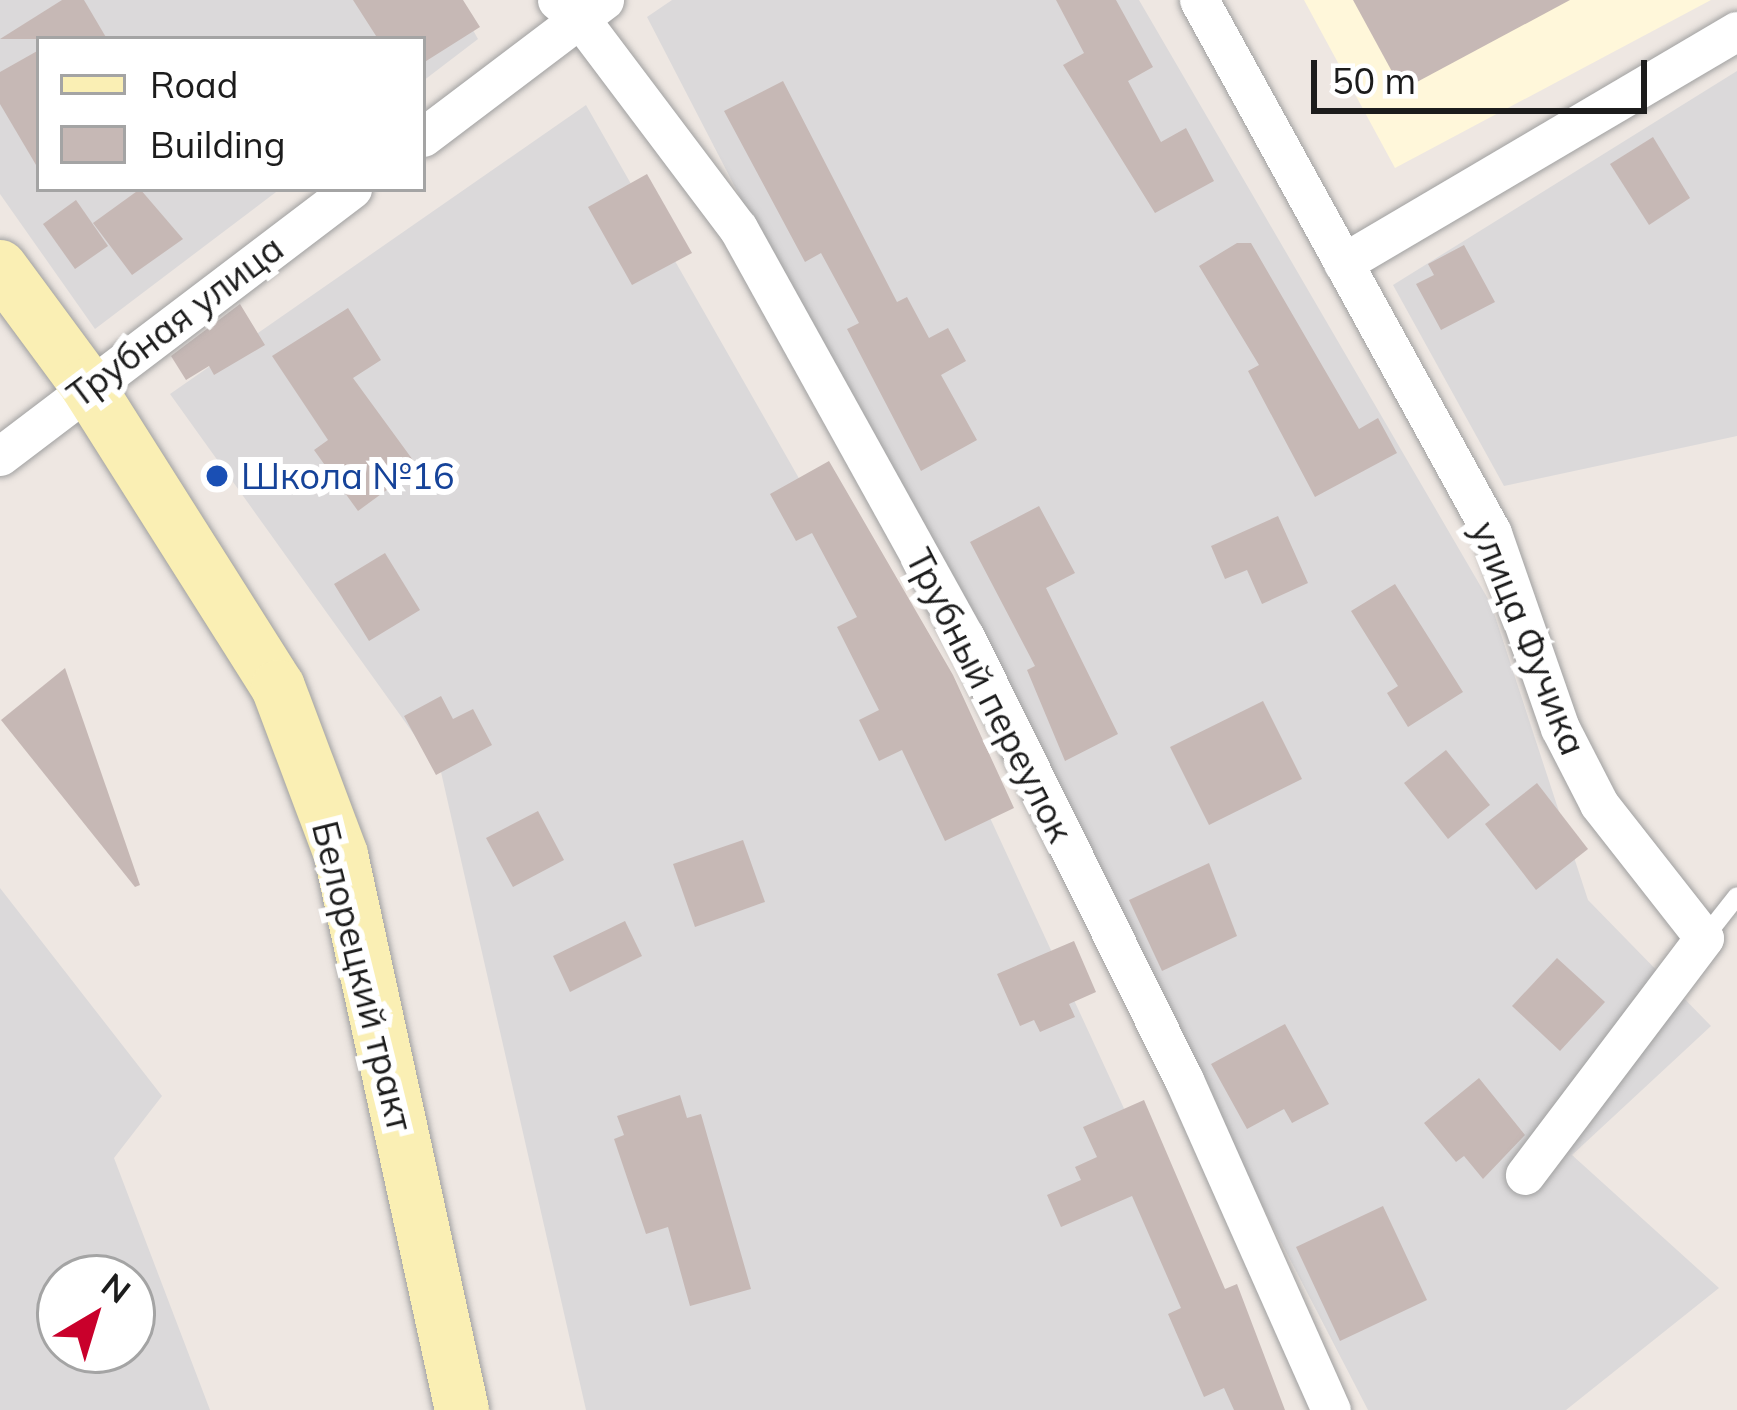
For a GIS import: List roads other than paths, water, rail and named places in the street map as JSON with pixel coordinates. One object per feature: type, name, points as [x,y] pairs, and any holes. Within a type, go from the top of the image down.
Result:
[{"type":"street","name":"улица Фучика","points":[[1199,0],[1492,532],[1560,728],[1599,805],[1704,938]]},
{"type":"street","points":[[426,134],[580,7]]},
{"type":"street","name":"Трубный переулок","points":[[580,7],[738,228],[965,638],[1184,1081],[1331,1410]]},
{"type":"street","points":[[1343,263],[1737,31]]},
{"type":"street","name":"Трубная улица","points":[[0,456],[87,385],[348,192]]},
{"type":"street","name":"Белорецкий тракт","points":[[0,267],[87,385],[278,687],[341,855],[462,1410]]},
{"type":"street","points":[[1525,1175],[1704,938]]},
{"type":"lane","points":[[1704,938],[1737,896]]},
{"type":"place","name":"Школа №16","points":[[217,476]]}]
